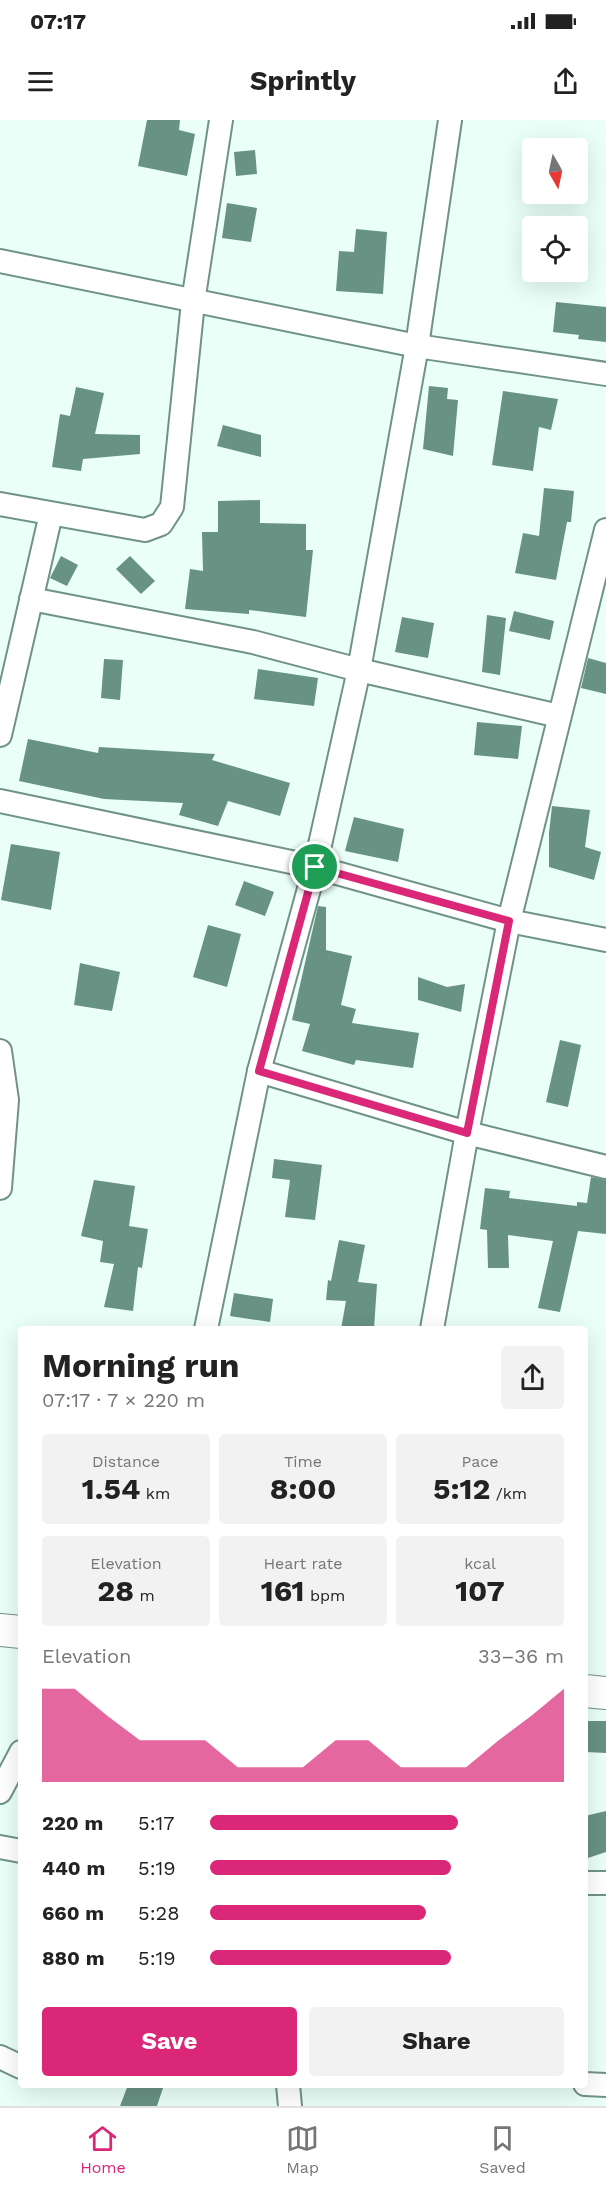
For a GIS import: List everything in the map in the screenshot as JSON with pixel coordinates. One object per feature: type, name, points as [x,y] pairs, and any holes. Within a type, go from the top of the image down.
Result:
[{"type":"street","points":[[0,504],[145,530],[161,524],[172,507],[193,302],[221,120]]},
{"type":"street","points":[[207,1326],[259,1071],[315,867],[359,670],[417,346],[450,120]]},
{"type":"street","points":[[0,261],[417,346],[606,374]]},
{"type":"street","points":[[0,735],[51,514]]},
{"type":"street","points":[[433,1326],[467,1133],[509,921],[606,530]]},
{"type":"street","points":[[31,599],[252,642],[359,670],[559,716]]},
{"type":"street","points":[[0,801],[315,867],[509,921],[606,940]]},
{"type":"street","points":[[0,1052],[7,1100],[0,1188]]},
{"type":"street","points":[[259,1071],[467,1133],[606,1167]]},
{"type":"street","points":[[0,1630],[18,1632]]},
{"type":"street","points":[[588,1691],[606,1693]]},
{"type":"street","points":[[0,1791],[18,1758]]},
{"type":"street","points":[[0,1847],[18,1850]]},
{"type":"street","points":[[588,1883],[606,1883]]},
{"type":"street","points":[[0,2057],[18,2066]]},
{"type":"street","points":[[588,2084],[606,2085]]},
{"type":"street","points":[[288,2088],[290,2106]]},
{"type":"building","points":[[147,120],[180,120],[179,130],[195,134],[187,176],[138,166]]},
{"type":"building","points":[[255,150],[257,174],[236,176],[234,152]]},
{"type":"building","points":[[227,203],[257,208],[251,242],[222,238]]},
{"type":"building","points":[[356,229],[387,232],[383,294],[336,291],[339,251],[354,252]]},
{"type":"building","points":[[556,302],[606,307],[606,342],[578,339],[579,335],[553,332]]},
{"type":"building","points":[[429,386],[448,388],[447,399],[458,400],[453,456],[423,449]]},
{"type":"building","points":[[76,387],[104,393],[95,434],[140,435],[140,454],[83,459],[81,471],[52,467],[60,414],[70,416]]},
{"type":"building","points":[[503,391],[558,399],[551,430],[539,427],[533,471],[492,465]]},
{"type":"building","points":[[223,425],[261,435],[261,457],[217,446]]},
{"type":"building","points":[[544,488],[574,491],[571,522],[567,522],[556,580],[515,573],[523,533],[539,536]]},
{"type":"building","points":[[260,500],[260,523],[306,524],[306,550],[313,550],[306,617],[249,610],[249,614],[185,609],[190,569],[203,571],[202,532],[218,532],[218,501]]},
{"type":"building","points":[[61,556],[78,565],[67,586],[50,578]]},
{"type":"building","points":[[130,556],[155,581],[141,594],[116,569]]},
{"type":"building","points":[[514,611],[554,621],[550,640],[509,631]]},
{"type":"building","points":[[487,615],[506,618],[500,675],[482,672]]},
{"type":"building","points":[[402,617],[434,623],[428,658],[395,652]]},
{"type":"building","points":[[588,658],[606,663],[606,694],[581,688]]},
{"type":"building","points":[[104,659],[123,660],[120,700],[101,698]]},
{"type":"building","points":[[258,669],[318,678],[314,706],[254,699]]},
{"type":"building","points":[[477,722],[522,726],[518,759],[474,755]]},
{"type":"building","points":[[28,739],[98,753],[99,747],[215,754],[212,760],[290,783],[280,816],[228,801],[218,826],[179,815],[183,803],[104,799],[19,781]]},
{"type":"building","points":[[552,806],[590,810],[585,847],[601,852],[594,880],[549,867]]},
{"type":"building","points":[[354,817],[404,829],[398,862],[345,851]]},
{"type":"building","points":[[11,844],[60,852],[51,910],[1,900]]},
{"type":"building","points":[[244,881],[274,892],[265,916],[235,905]]},
{"type":"building","points":[[318,906],[326,907],[326,950],[352,956],[341,1005],[356,1009],[352,1023],[419,1033],[413,1068],[356,1060],[354,1065],[302,1051],[310,1024],[292,1020]]},
{"type":"building","points":[[208,925],[241,934],[227,987],[193,977]]},
{"type":"building","points":[[80,963],[120,972],[112,1011],[74,1005]]},
{"type":"building","points":[[418,977],[447,987],[465,984],[461,1012],[418,1000]]},
{"type":"building","points":[[560,1040],[581,1045],[568,1107],[546,1102]]},
{"type":"building","points":[[274,1159],[322,1165],[315,1220],[285,1217],[290,1180],[272,1178]]},
{"type":"building","points":[[591,1177],[606,1180],[606,1234],[578,1231],[560,1312],[538,1308],[553,1241],[508,1235],[509,1268],[488,1268],[487,1230],[480,1229],[485,1188],[510,1191],[509,1198],[577,1206],[577,1202],[587,1203]]},
{"type":"building","points":[[94,1180],[135,1186],[129,1226],[148,1229],[142,1268],[138,1267],[133,1311],[104,1307],[114,1264],[100,1262],[103,1241],[81,1236]]},
{"type":"building","points":[[339,1240],[365,1245],[358,1282],[377,1284],[374,1326],[342,1326],[346,1301],[326,1300],[328,1280],[331,1281]]},
{"type":"building","points":[[234,1293],[273,1299],[270,1322],[230,1316]]},
{"type":"building","points":[[588,1721],[606,1721],[606,1753],[588,1752]]},
{"type":"building","points":[[606,1811],[606,1852],[588,1858],[588,1815]]},
{"type":"building","points":[[127,2088],[163,2088],[157,2106],[120,2106]]},
{"type":"route","points":[[315,867],[509,921],[467,1133],[259,1071],[315,867]]}]
